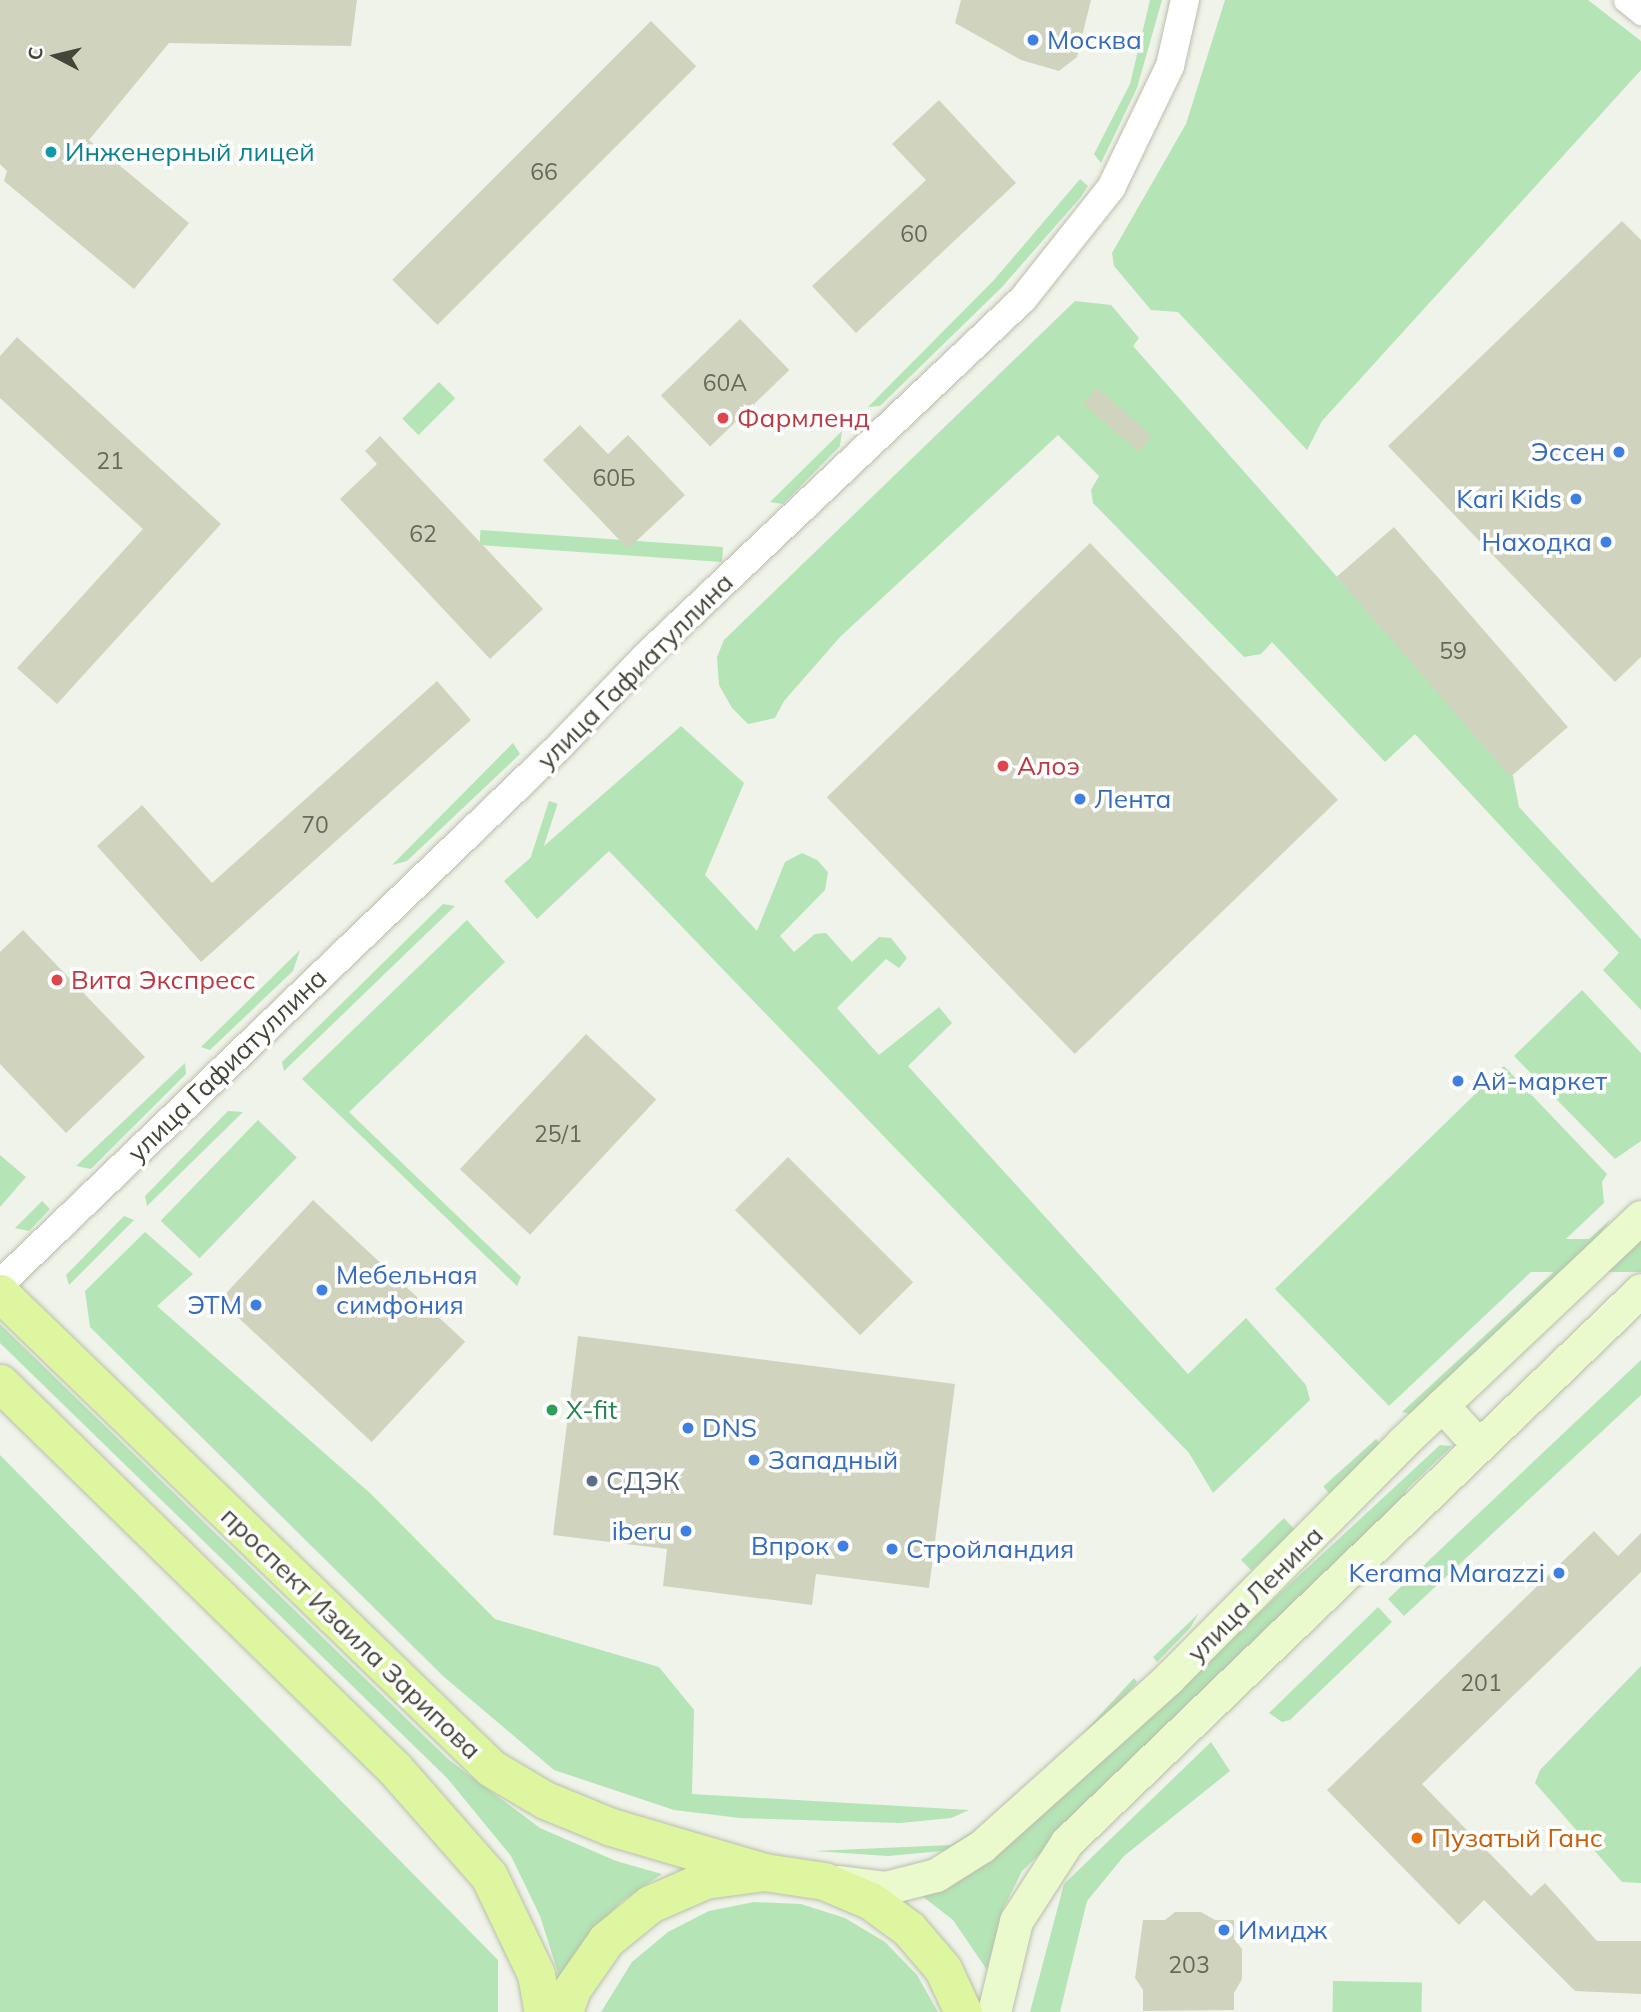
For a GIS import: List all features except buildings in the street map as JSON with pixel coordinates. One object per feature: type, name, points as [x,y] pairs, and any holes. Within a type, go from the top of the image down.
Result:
[{"type":"main road","name":"улица Ленина","points":[[824,1881],[885,1888],[936,1875],[982,1846],[1168,1679],[1442,1405],[1641,1217]]},
{"type":"main road","name":"улица Ленина","points":[[994,2012],[1016,1921],[1067,1842],[1641,1290]]},
{"type":"main road","name":"проспект Изаила Зарипова","points":[[0,1293],[491,1768],[545,1800],[611,1827],[764,1872]]},
{"type":"main road","points":[[0,1383],[395,1769],[489,1876],[536,1974],[543,2012]]},
{"type":"main road","points":[[1442,1405],[1479,1446]]},
{"type":"main road","points":[[564,2012],[572,1989],[606,1940],[650,1904],[705,1880],[764,1872],[824,1881],[871,1901],[909,1929],[943,1969],[963,2012]]},
{"type":"street","name":"улица Гафиатуллина","points":[[0,1284],[558,748],[646,656],[1023,299],[1111,188],[1170,66],[1185,0]]},
{"type":"street","points":[[1625,0],[1641,13]]},
{"type":"green space","points":[[1150,0],[1162,0],[1137,88],[1101,163],[1094,154],[1130,84]]},
{"type":"green space","points":[[1225,0],[1588,0],[1641,41],[1641,70],[1322,421],[1307,450],[1178,312],[1151,310],[1114,266],[1112,253],[1186,124]]},
{"type":"green space","points":[[1080,179],[1088,186],[1080,198],[1002,287],[880,406],[868,407],[994,280]]},
{"type":"green space","points":[[1075,301],[1111,305],[1139,338],[1133,346],[1513,776],[1519,807],[1641,939],[1641,1010],[1603,970],[1619,953],[1415,734],[1385,762],[1272,642],[1261,654],[1244,657],[1093,503],[1091,490],[1099,476],[1058,435],[840,637],[784,701],[775,718],[748,724],[732,708],[719,685],[717,657],[724,640]]},
{"type":"green space","points":[[439,382],[455,398],[418,435],[402,419]]},
{"type":"green space","points":[[842,431],[840,446],[783,504],[770,502]]},
{"type":"green space","points":[[481,530],[723,547],[722,562],[480,545]]},
{"type":"green space","points":[[681,726],[744,783],[705,875],[757,931],[785,862],[802,853],[817,860],[828,872],[825,890],[780,936],[794,952],[815,934],[826,933],[852,962],[879,937],[891,938],[907,958],[899,968],[886,959],[837,1008],[879,1055],[939,1007],[952,1023],[908,1066],[1188,1374],[1246,1318],[1306,1385],[1310,1400],[1213,1493],[1189,1453],[609,851],[537,919],[504,881]]},
{"type":"green space","points":[[513,743],[520,754],[407,861],[392,865]]},
{"type":"green space","points":[[549,801],[558,804],[532,882],[524,879]]},
{"type":"green space","points":[[443,904],[455,906],[284,1071],[282,1062]]},
{"type":"green space","points":[[467,920],[505,962],[349,1112],[521,1277],[517,1286],[302,1079]]},
{"type":"green space","points":[[300,950],[293,971],[210,1050],[201,1047]]},
{"type":"green space","points":[[1582,990],[1641,1053],[1641,1141],[1615,1159],[1514,1056]]},
{"type":"green space","points":[[185,1063],[186,1074],[91,1169],[76,1166]]},
{"type":"green space","points":[[1504,1066],[1607,1174],[1602,1182],[1604,1203],[1389,1406],[1275,1289]]},
{"type":"green space","points":[[228,1111],[243,1112],[147,1206],[145,1196]]},
{"type":"green space","points":[[258,1120],[297,1158],[200,1258],[161,1221]]},
{"type":"green space","points":[[0,1155],[26,1177],[0,1207]]},
{"type":"green space","points":[[42,1201],[50,1209],[29,1231],[15,1228]]},
{"type":"green space","points":[[124,1216],[134,1220],[69,1285],[66,1275]]},
{"type":"green space","points":[[1611,1219],[1577,1266],[1410,1414],[1402,1412]]},
{"type":"green space","points":[[145,1232],[193,1274],[157,1306],[371,1494],[495,1619],[659,1667],[694,1710],[692,1794],[969,1810],[951,1818],[900,1823],[740,1818],[674,1810],[554,1770],[443,1676],[90,1327],[85,1291]]},
{"type":"green space","points":[[1403,1239],[1641,1239],[1641,1272],[1403,1272]]},
{"type":"green space","points":[[0,1324],[449,1760],[540,1828],[616,1861],[662,1874],[622,1901],[590,1934],[560,1979],[540,1916],[511,1856],[447,1778],[0,1343]]},
{"type":"green space","points":[[1641,1360],[1641,1395],[1404,1616],[1388,1599]]},
{"type":"green space","points":[[1376,1439],[1384,1448],[1331,1495],[1323,1487]]},
{"type":"green space","points":[[1440,1445],[1452,1446],[1408,1488],[1394,1515],[1022,1871],[1003,1909],[987,1970],[953,1920],[913,1889],[958,1873],[1004,1849]]},
{"type":"green space","points":[[0,1455],[498,1960],[498,2012],[0,2012]]},
{"type":"green space","points":[[1284,1518],[1295,1530],[1251,1570],[1241,1560]]},
{"type":"green space","points":[[1378,1607],[1392,1622],[1290,1720],[1282,1722],[1269,1713]]},
{"type":"green space","points":[[1199,1613],[1190,1628],[1157,1662],[1153,1657]]},
{"type":"green space","points":[[1641,1666],[1641,1883],[1622,1882],[1535,1783],[1540,1770]]},
{"type":"green space","points":[[1134,1678],[1137,1682],[1072,1755],[994,1826],[953,1850],[888,1856],[814,1851],[951,1845],[992,1820],[1067,1751]]},
{"type":"green space","points":[[1211,1742],[1230,1771],[1124,1856],[1087,1901],[1060,2012],[1030,2012],[1064,1884]]},
{"type":"green space","points":[[754,1902],[801,1904],[845,1918],[885,1942],[917,1975],[938,2012],[601,2012],[632,1962],[668,1932],[709,1911]]},
{"type":"green space","points":[[1333,1981],[1422,1983],[1421,2012],[1332,2012]]},
{"type":"place","name":"Москва","points":[[1033,40]]},
{"type":"place","name":"Инженерный лицей","points":[[51,152]]},
{"type":"place","name":"Фармленд","points":[[723,418]]},
{"type":"place","name":"Эссен","points":[[1619,452]]},
{"type":"place","name":"Kari Kids","points":[[1576,499]]},
{"type":"place","name":"Находка","points":[[1606,542]]},
{"type":"place","name":"Алоэ","points":[[1003,766]]},
{"type":"place","name":"Лента","points":[[1080,799]]},
{"type":"place","name":"Вита Экспресс","points":[[57,980]]},
{"type":"place","name":"Ай-маркет","points":[[1458,1081]]},
{"type":"place","name":"Мебельная симфония","points":[[322,1290]]},
{"type":"place","name":"ЭТМ","points":[[256,1305]]},
{"type":"place","name":"X-fit","points":[[552,1410]]},
{"type":"place","name":"DNS","points":[[688,1428]]},
{"type":"place","name":"Западный","points":[[754,1460]]},
{"type":"place","name":"СДЭК","points":[[592,1481]]},
{"type":"place","name":"iberu","points":[[686,1531]]},
{"type":"place","name":"Впрок","points":[[843,1546]]},
{"type":"place","name":"Стройландия","points":[[892,1549]]},
{"type":"place","name":"Kerama Marazzi","points":[[1559,1573]]},
{"type":"place","name":"Пузатый Ганс","points":[[1417,1838]]},
{"type":"place","name":"Имидж","points":[[1224,1930]]}]
